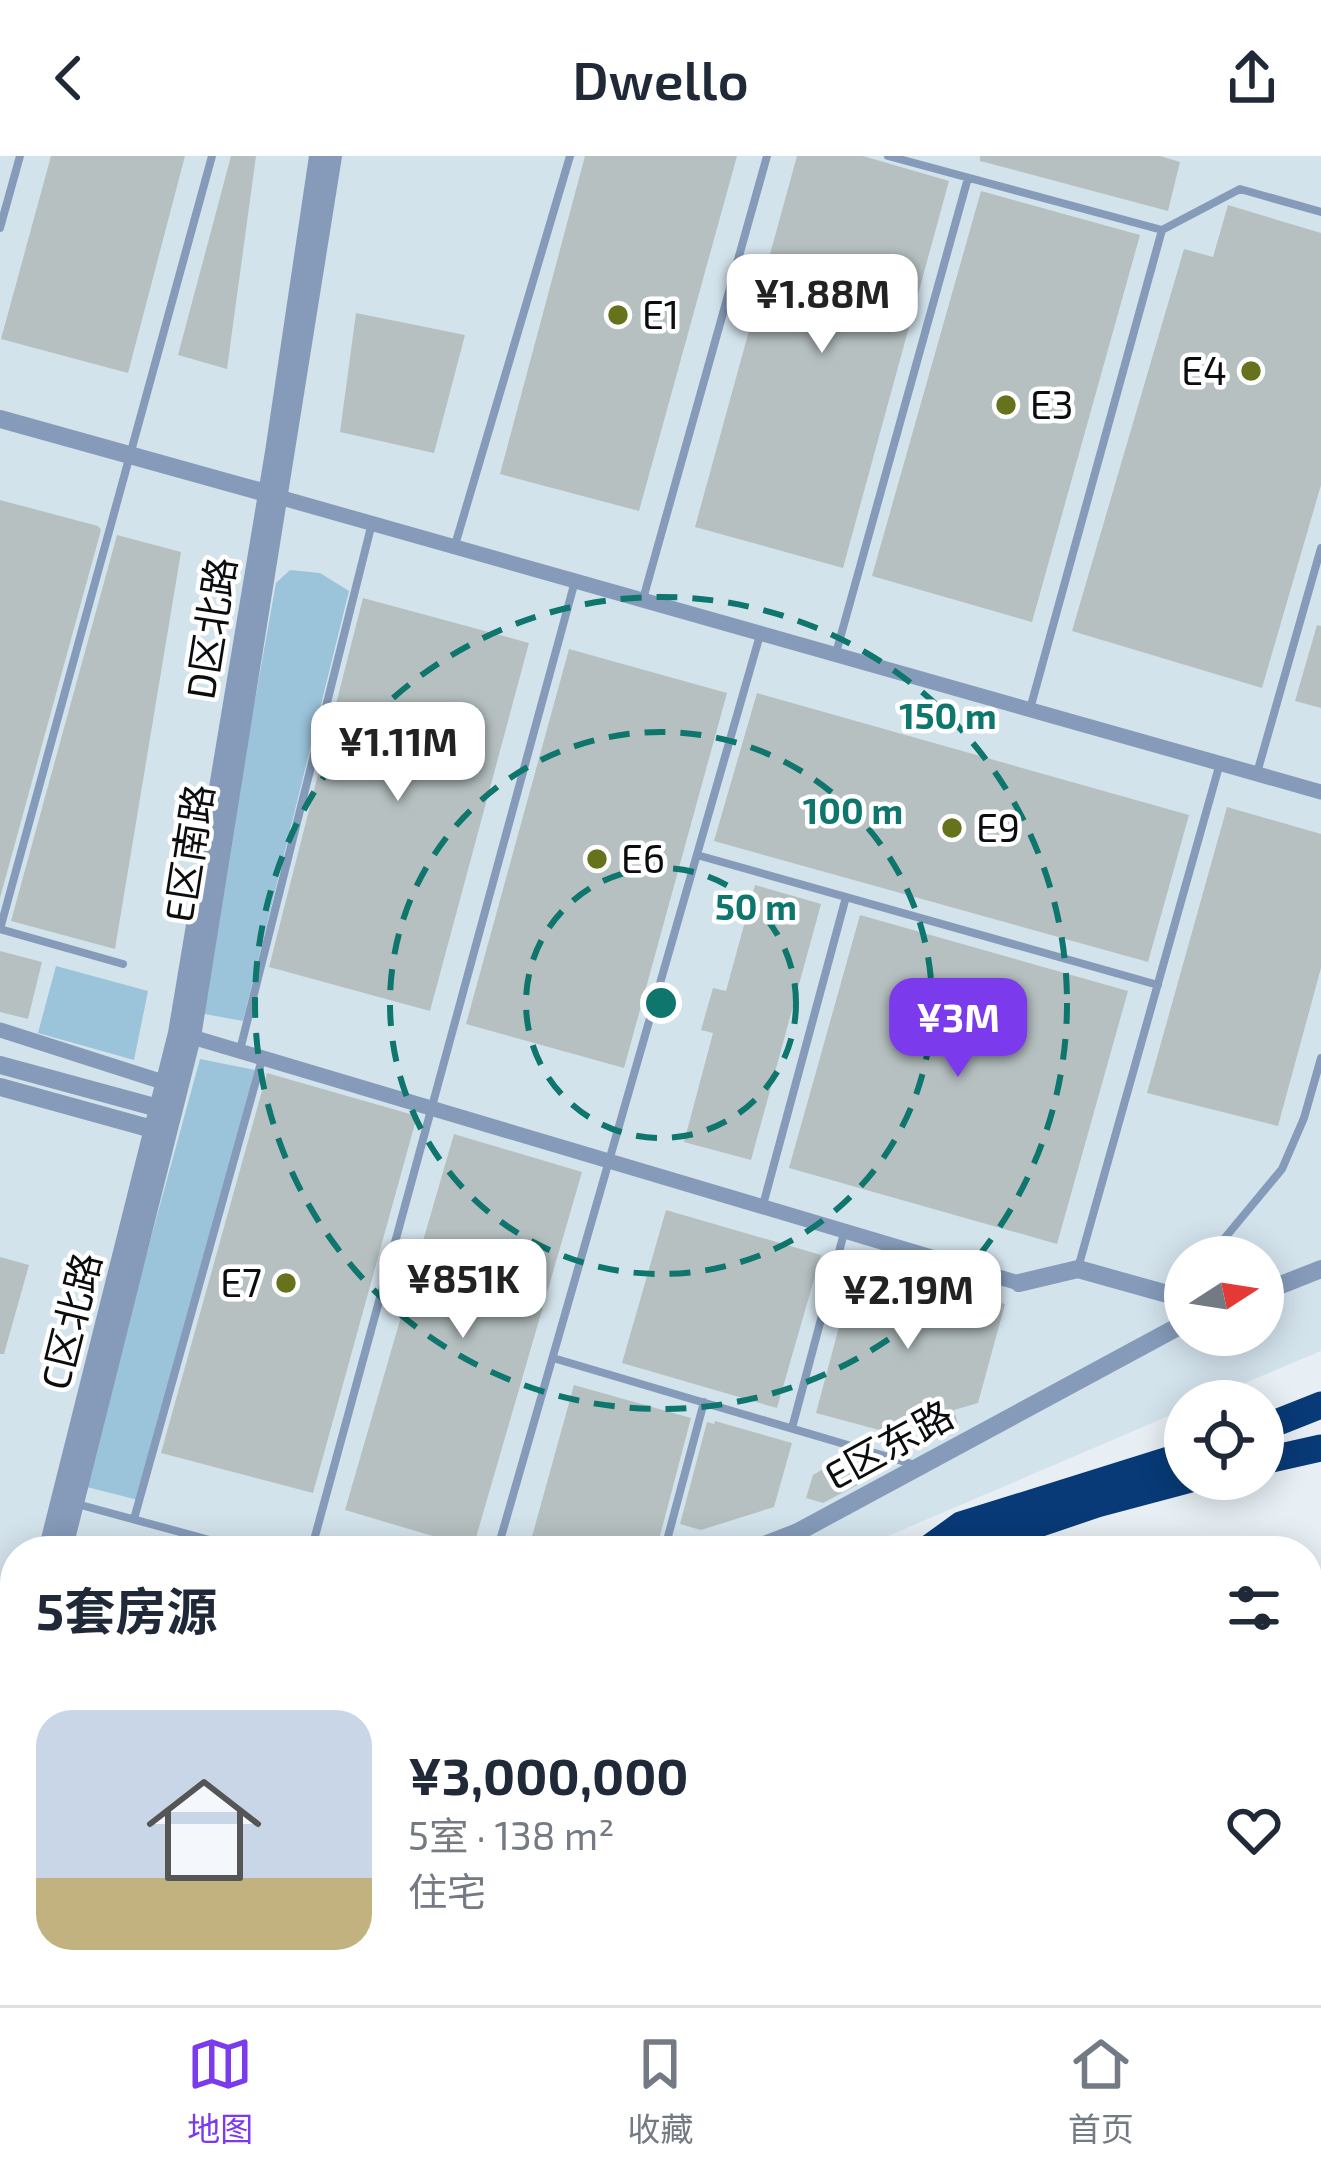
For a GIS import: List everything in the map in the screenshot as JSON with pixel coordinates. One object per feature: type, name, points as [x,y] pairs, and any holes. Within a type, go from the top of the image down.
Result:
[{"type":"highway","points":[[1284,1420],[1321,1405]]},
{"type":"highway","points":[[1284,1456],[1321,1448]]},
{"type":"highway","points":[[946,1536],[961,1525],[1164,1462]]},
{"type":"highway","points":[[1002,1536],[1164,1486]]},
{"type":"street","points":[[273,495],[318,156]]},
{"type":"street","name":"E区南路","points":[[161,1132],[184,1035],[333,156]]},
{"type":"street","points":[[0,419],[1321,792]]},
{"type":"street","points":[[0,1030],[166,1083]]},
{"type":"street","points":[[0,1065],[166,1110],[166,1083],[184,1035],[1019,1283],[1078,1269],[1164,1285]]},
{"type":"street","points":[[0,1088],[161,1132]]},
{"type":"street","name":"C区北路","points":[[53,1536],[67,1501],[161,1132]]},
{"type":"street","points":[[1284,1284],[1321,1269]]},
{"type":"street","name":"E区东路","points":[[788,1536],[1164,1332]]},
{"type":"street","points":[[64,1536],[67,1501]]},
{"type":"lane","points":[[0,229],[20,156]]},
{"type":"lane","points":[[123,964],[0,929],[212,156]]},
{"type":"lane","points":[[455,547],[570,156]]},
{"type":"lane","points":[[643,600],[766,156]]},
{"type":"lane","points":[[888,156],[1162,230],[1240,189],[1321,212]]},
{"type":"lane","points":[[836,655],[968,178]]},
{"type":"lane","points":[[1030,710],[1162,230]]},
{"type":"lane","points":[[240,1051],[372,523]]},
{"type":"lane","points":[[1256,774],[1321,548]]},
{"type":"lane","points":[[314,1536],[574,581]]},
{"type":"lane","points":[[501,1536],[760,633]]},
{"type":"lane","points":[[1078,1269],[1220,764]]},
{"type":"lane","points":[[697,855],[1158,985]]},
{"type":"lane","points":[[763,1207],[846,897]]},
{"type":"lane","points":[[134,1520],[263,1058]]},
{"type":"lane","points":[[1226,1236],[1282,1169],[1304,1118],[1321,1058]]},
{"type":"lane","points":[[792,1429],[844,1231]]},
{"type":"lane","points":[[552,1357],[920,1466]]},
{"type":"lane","points":[[669,1536],[704,1402]]},
{"type":"lane","points":[[67,1501],[194,1536]]},
{"type":"shaded area","points":[[0,156],[1321,156],[1321,1351],[1253,1380],[1164,1380],[1164,1418],[888,1536],[0,1536]]},
{"type":"shaded area","points":[[290,570],[320,573],[349,591],[243,1021],[199,1013],[276,583]]},
{"type":"shaded area","points":[[56,966],[148,991],[134,1060],[38,1033]]},
{"type":"shaded area","points":[[200,1059],[255,1070],[138,1500],[83,1486]]},
{"type":"building","points":[[51,156],[185,156],[128,373],[1,339]]},
{"type":"building","points":[[231,156],[256,156],[227,369],[178,355]]},
{"type":"building","name":"E1","points":[[585,156],[737,156],[639,511],[500,474]]},
{"type":"building","points":[[797,156],[863,156],[949,181],[843,568],[695,527]]},
{"type":"building","points":[[980,156],[1160,156],[1180,162],[1168,211],[980,161]]},
{"type":"building","name":"E3","points":[[981,191],[1140,235],[1032,622],[872,576]]},
{"type":"building","name":"E4","points":[[1228,205],[1321,233],[1321,485],[1262,688],[1072,631],[1184,249],[1213,257]]},
{"type":"building","points":[[356,313],[465,335],[434,453],[340,432]]},
{"type":"building","points":[[0,500],[101,530],[0,898]]},
{"type":"building","points":[[117,535],[181,552],[115,949],[11,921]]},
{"type":"building","points":[[363,598],[529,643],[430,1011],[269,967]]},
{"type":"building","points":[[1317,625],[1321,626],[1321,708],[1295,701]]},
{"type":"building","name":"E6","points":[[569,649],[727,693],[624,1068],[466,1024]]},
{"type":"building","name":"E9","points":[[757,693],[1189,815],[1148,962],[714,841]]},
{"type":"building","points":[[1227,807],[1321,834],[1321,968],[1278,1126],[1147,1093]]},
{"type":"building","points":[[755,885],[821,904],[751,1160],[684,1142],[713,1033],[701,1030],[713,988],[726,991]]},
{"type":"building","points":[[860,915],[1128,991],[1057,1244],[789,1168]]},
{"type":"building","points":[[0,951],[42,962],[28,1019],[0,1012]]},
{"type":"building","name":"E7","points":[[267,1073],[417,1116],[313,1493],[161,1453]]},
{"type":"building","points":[[454,1134],[582,1172],[476,1536],[433,1536],[345,1510]]},
{"type":"building","points":[[666,1210],[821,1255],[777,1408],[622,1363]]},
{"type":"building","points":[[0,1257],[29,1265],[4,1354],[0,1354]]},
{"type":"building","points":[[856,1263],[1005,1304],[978,1403],[954,1410],[958,1424],[935,1431],[931,1417],[883,1431],[816,1413]]},
{"type":"building","points":[[574,1385],[691,1418],[660,1536],[532,1536]]},
{"type":"building","points":[[707,1422],[792,1443],[774,1507],[701,1530],[680,1524]]},
{"type":"building","points":[[844,1457],[859,1484],[823,1503],[806,1498],[813,1475]]},
{"type":"place","name":"E1","points":[[618,315]]},
{"type":"place","name":"E4","points":[[1251,371]]},
{"type":"place","name":"E3","points":[[1006,405]]},
{"type":"place","name":"E9","points":[[952,828]]},
{"type":"place","name":"E6","points":[[597,859]]},
{"type":"place","name":"E7","points":[[286,1283]]}]
